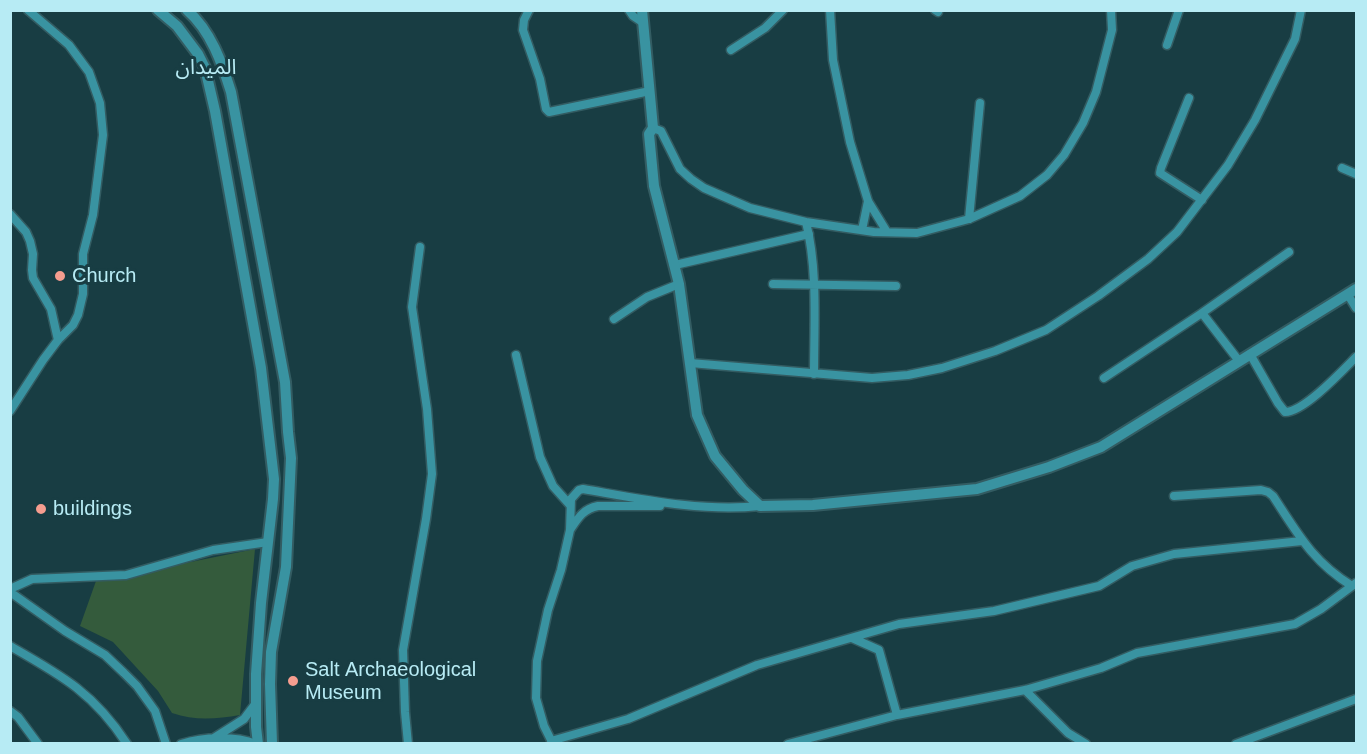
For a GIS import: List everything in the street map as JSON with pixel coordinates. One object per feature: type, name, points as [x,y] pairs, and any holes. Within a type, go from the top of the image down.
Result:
[{"type":"main road","points":[[158,10],[177,26],[198,54],[205,68],[215,111],[265,400],[274,479],[261,603],[256,703],[257,744]]},
{"type":"main road","points":[[187,10],[207,34],[222,64],[231,92],[285,382],[291,458],[286,567],[271,652],[272,744]]},
{"type":"main road","points":[[642,16],[653,128],[649,134],[654,186],[679,284],[697,415],[711,448],[743,490],[760,506],[807,505],[977,489],[1049,467],[1101,447],[1352,292]]},
{"type":"main road","points":[[268,542],[287,540]]},
{"type":"street","points":[[10,411],[58,340],[74,325],[82,305],[83,254],[96,197],[103,119],[96,87],[80,58],[58,34],[28,10]]},
{"type":"street","points":[[529,10],[524,20],[523,30],[540,79],[546,109],[549,112],[650,91]]},
{"type":"street","points":[[629,10],[633,16],[642,16]]},
{"type":"street","points":[[731,50],[765,28],[783,10]]},
{"type":"street","points":[[830,10],[832,60],[850,142],[868,201],[887,232]]},
{"type":"street","points":[[653,128],[661,131],[680,169],[691,179],[704,188],[750,208],[806,222],[862,230],[917,233],[969,219],[1020,196],[1047,175],[1064,155],[1083,123],[1096,92],[1112,30],[1111,10]]},
{"type":"street","points":[[1167,45],[1179,10]]},
{"type":"street","points":[[690,363],[872,378],[908,375],[942,368],[995,351],[1046,330],[1098,296],[1148,259],[1177,231],[1202,200],[1228,165],[1255,120],[1295,39],[1301,10]]},
{"type":"street","points":[[1189,98],[1160,173],[1202,200]]},
{"type":"street","points":[[969,219],[980,103]]},
{"type":"street","points":[[1342,168],[1356,174]]},
{"type":"street","points":[[862,230],[868,201]]},
{"type":"street","points":[[10,214],[26,232],[30,241],[33,254],[32,275],[51,309],[58,340]]},
{"type":"street","points":[[806,222],[813,286],[814,374]]},
{"type":"street","points":[[675,265],[809,234]]},
{"type":"street","points":[[408,744],[403,650],[432,474],[427,409],[412,307],[420,247]]},
{"type":"street","points":[[1104,378],[1289,252]]},
{"type":"street","points":[[614,319],[646,297],[679,284]]},
{"type":"street","points":[[773,284],[896,286]]},
{"type":"street","points":[[1352,292],[1356,308]]},
{"type":"street","points":[[1202,313],[1239,361]]},
{"type":"street","points":[[1250,354],[1285,412],[1291,412],[1318,393],[1356,357]]},
{"type":"street","points":[[516,355],[540,457],[553,486],[570,505]]},
{"type":"street","points":[[683,505],[583,489],[575,494],[570,505],[570,530],[561,570],[548,610],[537,661],[536,698],[544,726],[552,742],[628,719],[757,665],[899,624],[994,611],[1099,586],[1132,566],[1174,554],[1302,541]]},
{"type":"street","points":[[788,744],[897,715],[1025,690],[1101,668],[1137,653],[1295,624],[1321,609],[1354,584],[1324,566],[1302,541],[1273,496],[1268,492],[1261,490],[1174,496]]},
{"type":"street","points":[[570,530],[581,513],[598,506],[683,505],[734,508],[760,506]]},
{"type":"street","points":[[166,744],[155,711],[137,686],[124,673],[105,656],[65,631],[10,590],[32,579],[126,575],[213,550],[268,542]]},
{"type":"street","points":[[852,638],[879,650],[897,715]]},
{"type":"street","points":[[10,646],[53,670],[85,693],[114,724],[127,744]]},
{"type":"street","points":[[1025,690],[1068,733],[1086,744]]},
{"type":"street","points":[[1236,744],[1356,699]]},
{"type":"street","points":[[214,738],[244,719],[256,703]]},
{"type":"street","points":[[10,711],[18,717],[38,744]]},
{"type":"street","points":[[181,744],[214,738],[245,739],[257,744]]},
{"type":"green space","points":[[255,549],[240,715],[206,719],[172,713],[158,691],[113,642],[80,626],[96,581]]},
{"type":"place","name":"Church","points":[[60,276]]},
{"type":"place","name":"buildings","points":[[41,509]]},
{"type":"place","name":"Salt Archaeological Museum","points":[[293,681]]},
{"type":"district","name":"الميدان","points":[[206,68]]}]
